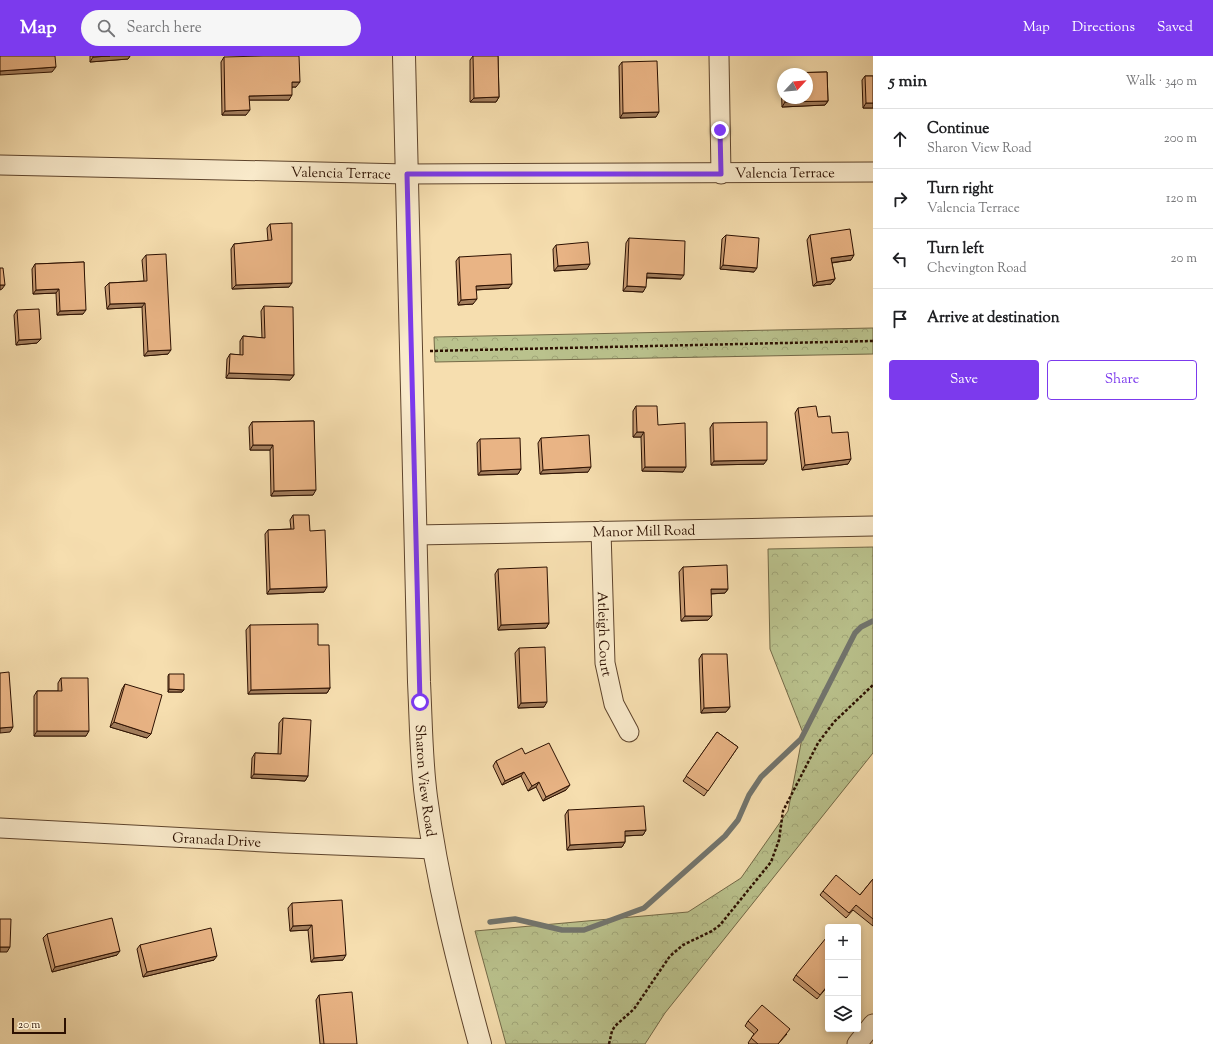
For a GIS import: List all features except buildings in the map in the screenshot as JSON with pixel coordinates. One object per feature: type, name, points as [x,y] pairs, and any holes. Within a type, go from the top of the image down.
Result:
[{"type":"street","name":"Sharon View Road","points":[[404,56],[418,682],[423,762],[434,849],[459,966],[480,1044]]},
{"type":"street","points":[[719,56],[721,174]]},
{"type":"street","name":"Valencia Terrace","points":[[0,165],[407,174],[721,174],[873,172]]},
{"type":"street","name":"Manor Mill Road","points":[[415,535],[873,526]]},
{"type":"street","name":"Atleigh Court","points":[[601,531],[605,663],[612,698],[629,732]]},
{"type":"street","name":"Granada Drive","points":[[0,828],[284,843],[434,849]]},
{"type":"street","points":[[857,1044],[873,1024]]},
{"type":"path","points":[[411,351],[873,341]]},
{"type":"path","points":[[609,1044],[612,1031],[615,1026],[634,1009],[670,956],[683,945],[712,931],[720,925],[771,862],[777,846],[783,811],[815,748],[834,722],[873,685]]},
{"type":"green space","points":[[873,328],[873,354],[435,362],[434,337]]},
{"type":"green space","points":[[873,547],[873,753],[665,1013],[645,1044],[506,1044],[475,931],[688,912],[741,878],[788,811],[803,733],[770,649],[768,549]]},
{"type":"waterway","points":[[490,922],[515,919],[562,930],[584,930],[644,908],[725,836],[738,820],[749,795],[761,777],[801,739],[855,633],[861,627],[873,621]]},
{"type":"route","points":[[420,702],[418,682],[407,174],[721,174],[720,130]]}]
